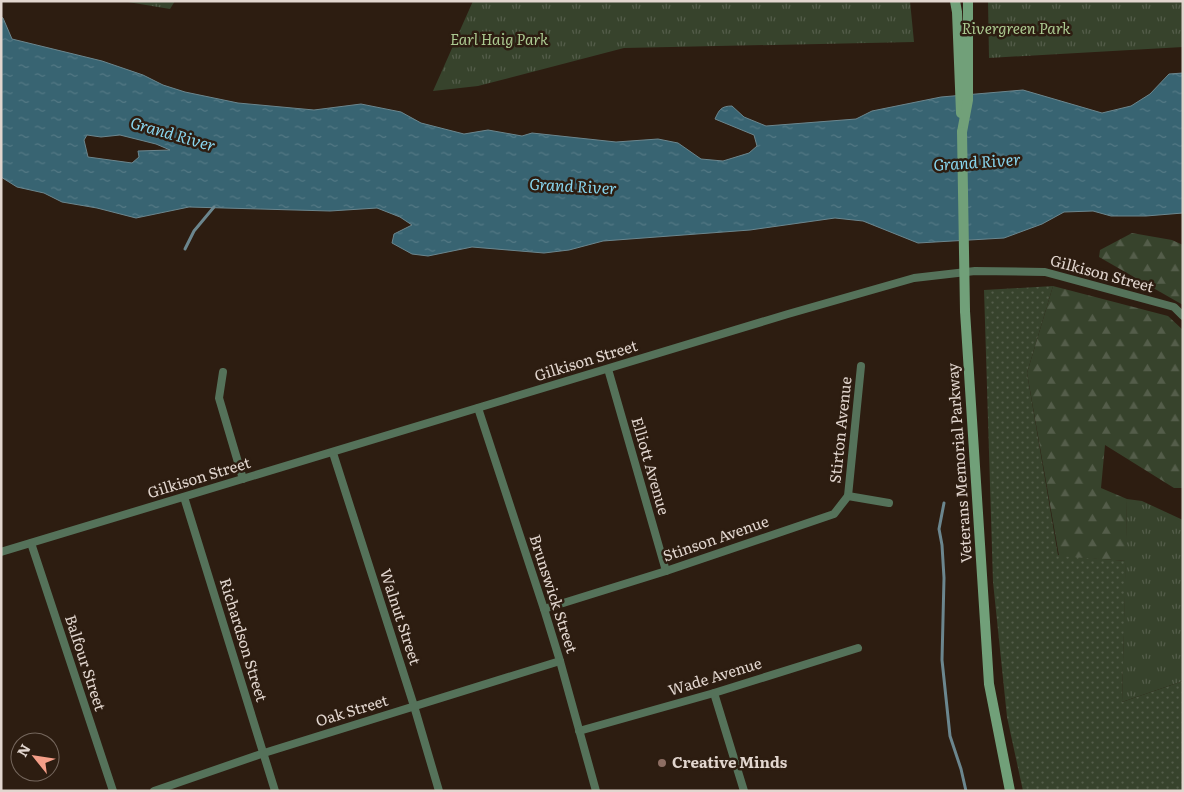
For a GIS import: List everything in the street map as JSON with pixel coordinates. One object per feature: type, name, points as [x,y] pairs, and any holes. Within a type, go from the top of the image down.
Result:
[{"type":"main road","name":"Veterans Memorial Parkway","points":[[962,6],[968,100],[962,132],[965,311],[989,684],[1010,791]]},
{"type":"street","name":"Gilkison Street","points":[[1,552],[788,314],[914,278],[974,271],[1045,272],[1174,306],[1183,316]]},
{"type":"street","name":"Stirton Avenue","points":[[848,496],[861,366]]},
{"type":"street","name":"Elliott Avenue","points":[[608,369],[666,571]]},
{"type":"street","points":[[223,372],[219,398],[242,479]]},
{"type":"street","name":"Brunswick Street","points":[[478,408],[544,609],[596,791]]},
{"type":"street","name":"Walnut Street","points":[[333,452],[414,706],[439,791]]},
{"type":"street","name":"Richardson Street","points":[[184,496],[275,791]]},
{"type":"street","points":[[848,496],[889,503]]},
{"type":"street","name":"Stinson Avenue","points":[[544,609],[666,571],[834,514],[848,496]]},
{"type":"street","name":"Balfour Street","points":[[31,543],[113,791]]},
{"type":"street","name":"Wade Avenue","points":[[579,731],[714,693],[858,648]]},
{"type":"street","name":"Oak Street","points":[[154,791],[264,753],[560,661]]},
{"type":"street","points":[[714,693],[744,791]]},
{"type":"green space","points":[[122,1],[175,1],[170,9]]},
{"type":"green space","name":"Earl Haig Park","points":[[473,1],[910,1],[914,42],[624,48],[478,86],[433,91]]},
{"type":"green space","name":"Rivergreen Park","points":[[988,1],[1183,1],[1183,47],[989,58]]},
{"type":"green space","points":[[1132,233],[1172,240],[1183,245],[1183,305],[1099,257],[1100,250]]},
{"type":"green space","points":[[1053,286],[1027,373],[1058,555],[1126,561],[1122,702],[1183,681],[1183,791],[1023,791],[1007,717],[993,582],[984,290]]},
{"type":"green space","points":[[1053,286],[1168,316],[1183,330],[1183,488],[1174,488],[1105,445],[1101,488],[1127,499],[1126,561],[1059,556],[1027,373]]},
{"type":"green space","points":[[1127,499],[1142,501],[1183,520],[1183,681],[1122,702]]},
{"type":"water","name":"Grand River","points":[[1,17],[12,39],[102,61],[185,92],[238,103],[314,110],[361,104],[401,112],[421,123],[464,134],[488,130],[522,136],[532,133],[616,142],[658,139],[678,143],[701,159],[723,161],[749,153],[757,146],[754,135],[715,119],[721,109],[728,106],[732,106],[744,117],[766,126],[856,119],[872,111],[941,97],[1023,90],[1102,113],[1131,106],[1150,94],[1169,74],[1183,73],[1183,213],[1111,216],[1093,211],[1064,212],[1042,224],[1004,238],[918,243],[863,221],[835,218],[750,230],[603,241],[569,250],[544,253],[472,247],[428,256],[412,254],[392,243],[394,234],[412,225],[400,217],[377,208],[330,211],[189,207],[136,218],[97,208],[62,202],[44,193],[17,187],[1,177]],"holes":[[[87,135],[101,137],[120,135],[156,144],[170,150],[138,151],[139,157],[132,163],[88,157],[84,140]]]},
{"type":"waterway","points":[[185,249],[194,231],[214,207]]},
{"type":"waterway","points":[[944,503],[939,529],[944,578],[942,660],[950,736],[966,791]]},
{"type":"place","name":"Creative Minds","points":[[662,763]]}]
